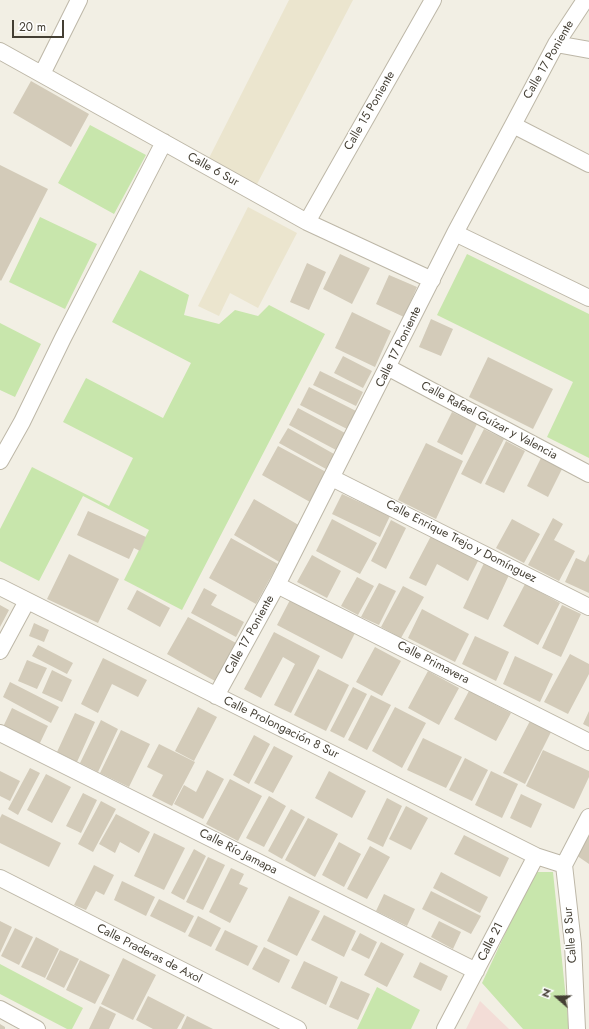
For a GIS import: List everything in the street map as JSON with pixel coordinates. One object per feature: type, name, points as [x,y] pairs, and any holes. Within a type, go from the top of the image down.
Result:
[{"type":"street","points":[[42,74],[79,0]]},
{"type":"street","name":"Calle 15 Poniente","points":[[307,222],[433,0]]},
{"type":"street","name":"Calle 17 Poniente","points":[[216,696],[277,585],[512,125],[556,44],[585,0]]},
{"type":"street","points":[[556,44],[589,50]]},
{"type":"street","name":"Calle 6 Sur","points":[[0,51],[307,222],[432,280]]},
{"type":"street","points":[[512,125],[589,164]]},
{"type":"street","points":[[0,462],[22,422],[63,338],[164,142]]},
{"type":"street","points":[[456,233],[589,298]]},
{"type":"street","name":"Calle Rafael Guízar y Valencia","points":[[389,368],[589,474]]},
{"type":"street","name":"Calle Enrique Trejo y Domínguez","points":[[332,478],[589,607]]},
{"type":"street","name":"Calle Primavera","points":[[277,585],[589,742]]},
{"type":"street","name":"Calle Prolongación 8 Sur","points":[[0,587],[536,856],[564,865]]},
{"type":"street","points":[[0,651],[27,601]]},
{"type":"street","name":"Calle Río Jamapa","points":[[0,733],[476,971]]},
{"type":"street","points":[[564,865],[589,817]]},
{"type":"street","name":"Calle 21","points":[[445,1029],[536,856]]},
{"type":"street","name":"Calle 8 Sur","points":[[564,865],[572,944],[577,1029]]},
{"type":"street","name":"Calle Praderas de Axol","points":[[0,878],[298,1029]]},
{"type":"street","points":[[0,1009],[37,1029]]},
{"type":"shaded area","points":[[289,0],[353,0],[256,186],[208,160]]},
{"type":"shaded area","points":[[248,207],[297,233],[258,308],[230,293],[219,316],[198,306]]},
{"type":"shaded area","points":[[480,1001],[509,1029],[466,1029]]},
{"type":"green space","points":[[90,125],[146,155],[114,214],[58,183]]},
{"type":"green space","points":[[40,217],[97,244],[65,309],[9,282]]},
{"type":"green space","points":[[467,254],[589,314],[589,458],[547,437],[573,382],[437,315]]},
{"type":"green space","points":[[140,270],[189,295],[184,315],[219,324],[235,310],[258,316],[269,305],[325,334],[182,610],[124,580],[149,530],[83,496],[39,581],[0,561],[0,529],[32,467],[109,506],[133,458],[63,422],[86,378],[163,418],[191,363],[112,322]]},
{"type":"green space","points":[[0,323],[41,344],[15,397],[0,390]]},
{"type":"green space","points":[[534,872],[553,872],[569,1029],[523,1029],[482,983]]},
{"type":"green space","points":[[0,964],[83,1008],[72,1029],[67,1029],[0,994]]},
{"type":"green space","points":[[377,987],[420,1010],[411,1029],[357,1029]]},
{"type":"building","points":[[31,81],[89,114],[71,147],[13,113]]},
{"type":"building","points":[[0,165],[48,189],[1,281],[0,280]]},
{"type":"building","points":[[340,254],[370,268],[352,304],[323,289]]},
{"type":"building","points":[[307,263],[326,272],[309,310],[290,302]]},
{"type":"building","points":[[389,275],[417,287],[404,317],[376,304]]},
{"type":"building","points":[[352,312],[391,331],[375,367],[335,348]]},
{"type":"building","points":[[431,319],[453,329],[441,356],[419,347]]},
{"type":"building","points":[[343,356],[372,371],[363,388],[334,373]]},
{"type":"building","points":[[488,357],[553,389],[533,429],[469,397]]},
{"type":"building","points":[[320,371],[363,392],[356,406],[313,385]]},
{"type":"building","points":[[309,387],[356,411],[347,429],[300,405]]},
{"type":"building","points":[[298,408],[345,433],[336,450],[289,425]]},
{"type":"building","points":[[452,412],[477,424],[462,455],[437,442]]},
{"type":"building","points":[[288,428],[334,454],[326,469],[279,443]]},
{"type":"building","points":[[484,429],[504,439],[481,484],[461,474]]},
{"type":"building","points":[[506,441],[525,451],[504,493],[485,484]]},
{"type":"building","points":[[426,443],[463,461],[436,519],[398,500]]},
{"type":"building","points":[[278,446],[326,472],[310,502],[262,475]]},
{"type":"building","points":[[541,458],[562,469],[548,497],[527,486]]},
{"type":"building","points":[[342,494],[390,516],[380,537],[332,514]]},
{"type":"building","points":[[254,499],[302,527],[281,563],[234,535]]},
{"type":"building","points":[[88,511],[146,537],[140,551],[134,548],[129,559],[77,535]]},
{"type":"building","points":[[553,518],[563,524],[554,540],[575,551],[559,581],[528,565]]},
{"type":"building","points":[[332,519],[377,543],[360,574],[316,551]]},
{"type":"building","points":[[512,519],[540,534],[524,563],[496,548]]},
{"type":"building","points":[[391,520],[406,528],[386,569],[371,561]]},
{"type":"building","points":[[431,536],[478,561],[468,581],[437,564],[426,586],[409,578]]},
{"type":"building","points":[[231,538],[278,564],[256,604],[209,578]]},
{"type":"building","points":[[69,554],[119,579],[98,623],[47,599]]},
{"type":"building","points":[[589,554],[589,593],[565,582],[576,558],[585,562]]},
{"type":"building","points":[[312,555],[341,571],[327,598],[297,582]]},
{"type":"building","points":[[484,563],[509,575],[488,620],[463,608]]},
{"type":"building","points":[[357,577],[374,586],[358,615],[341,606]]},
{"type":"building","points":[[379,583],[396,591],[379,625],[361,617]]},
{"type":"building","points":[[525,584],[560,603],[538,645],[503,626]]},
{"type":"building","points":[[403,586],[424,597],[401,638],[381,627]]},
{"type":"building","points":[[204,588],[217,595],[211,605],[244,622],[236,637],[191,613]]},
{"type":"building","points":[[137,590],[170,608],[160,627],[127,609]]},
{"type":"building","points":[[290,600],[355,633],[342,659],[277,625]]},
{"type":"building","points":[[0,605],[9,610],[0,627]]},
{"type":"building","points":[[562,605],[581,614],[561,657],[542,648]]},
{"type":"building","points":[[422,609],[469,634],[455,662],[408,638]]},
{"type":"building","points":[[188,617],[236,643],[215,681],[167,654]]},
{"type":"building","points":[[34,623],[49,630],[44,642],[29,636]]},
{"type":"building","points":[[274,632],[320,656],[291,713],[274,705],[295,664],[283,657],[261,698],[244,689]]},
{"type":"building","points":[[475,636],[509,652],[496,681],[462,664]]},
{"type":"building","points":[[38,645],[73,663],[67,674],[32,656]]},
{"type":"building","points":[[375,647],[401,661],[382,696],[356,682]]},
{"type":"building","points":[[570,654],[589,664],[589,674],[568,714],[544,702]]},
{"type":"building","points":[[515,656],[553,674],[540,702],[503,684]]},
{"type":"building","points":[[103,658],[147,680],[138,697],[112,684],[98,713],[81,704]]},
{"type":"building","points":[[27,660],[47,668],[37,689],[18,681]]},
{"type":"building","points":[[318,669],[349,685],[326,731],[294,715]]},
{"type":"building","points":[[52,670],[72,680],[62,702],[42,693]]},
{"type":"building","points":[[428,671],[459,688],[439,725],[408,708]]},
{"type":"building","points":[[10,682],[59,707],[51,723],[3,697]]},
{"type":"building","points":[[353,687],[367,694],[344,738],[330,731]]},
{"type":"building","points":[[469,691],[511,713],[496,741],[454,719]]},
{"type":"building","points":[[371,695],[391,705],[367,750],[348,740]]},
{"type":"building","points":[[198,707],[217,717],[194,761],[175,751]]},
{"type":"building","points":[[395,707],[426,723],[402,768],[372,751]]},
{"type":"building","points":[[12,708],[48,726],[39,745],[3,727]]},
{"type":"building","points":[[589,711],[589,727],[583,724]]},
{"type":"building","points":[[75,713],[95,722],[77,762],[57,752]]},
{"type":"building","points":[[531,719],[552,730],[525,784],[503,773]]},
{"type":"building","points":[[101,720],[118,729],[98,772],[80,763]]},
{"type":"building","points":[[121,730],[150,744],[129,787],[100,773]]},
{"type":"building","points":[[254,735],[270,744],[249,784],[233,775]]},
{"type":"building","points":[[423,738],[462,757],[446,788],[407,770]]},
{"type":"building","points":[[159,744],[195,762],[172,806],[152,796],[163,775],[147,767]]},
{"type":"building","points":[[274,746],[293,756],[273,793],[254,783]]},
{"type":"building","points":[[543,750],[589,771],[589,777],[574,809],[526,786]]},
{"type":"building","points":[[465,758],[488,770],[472,801],[449,790]]},
{"type":"building","points":[[30,768],[40,773],[18,815],[8,809]]},
{"type":"building","points":[[207,770],[224,779],[203,819],[174,804],[184,785],[196,792]]},
{"type":"building","points":[[0,771],[20,781],[10,801],[0,796]]},
{"type":"building","points":[[329,771],[366,791],[352,818],[315,798]]},
{"type":"building","points":[[491,771],[518,784],[502,818],[475,805]]},
{"type":"building","points":[[46,774],[71,787],[52,823],[27,810]]},
{"type":"building","points":[[230,779],[262,796],[238,841],[206,824]]},
{"type":"building","points":[[83,793],[97,800],[81,833],[66,826]]},
{"type":"building","points":[[521,794],[542,804],[531,828],[510,818]]},
{"type":"building","points":[[269,796],[286,806],[264,847],[246,838]]},
{"type":"building","points":[[387,798],[402,806],[383,847],[367,839]]},
{"type":"building","points":[[101,801],[116,809],[93,852],[78,844]]},
{"type":"building","points":[[406,806],[428,818],[411,850],[389,839]]},
{"type":"building","points":[[291,809],[305,817],[282,859],[268,851]]},
{"type":"building","points":[[2,814],[61,843],[49,867],[0,843],[0,818]]},
{"type":"building","points":[[116,814],[150,832],[139,853],[120,842],[115,853],[99,844]]},
{"type":"building","points":[[308,818],[338,834],[315,877],[285,860]]},
{"type":"building","points":[[589,828],[589,864],[573,853]]},
{"type":"building","points":[[154,833],[185,848],[164,890],[134,876]]},
{"type":"building","points":[[464,835],[509,858],[500,877],[454,854]]},
{"type":"building","points":[[339,842],[361,854],[344,887],[322,875]]},
{"type":"building","points":[[370,846],[390,857],[367,899],[347,889]]},
{"type":"building","points":[[194,849],[206,856],[184,900],[171,893]]},
{"type":"building","points":[[208,857],[225,865],[203,910],[186,902]]},
{"type":"building","points":[[94,865],[114,875],[104,895],[96,891],[86,910],[74,905]]},
{"type":"building","points":[[231,868],[244,874],[239,884],[248,888],[230,923],[209,912]]},
{"type":"building","points":[[441,872],[488,897],[480,913],[433,888]]},
{"type":"building","points":[[122,881],[155,897],[146,916],[114,900]]},
{"type":"building","points":[[431,891],[481,916],[471,934],[422,909]]},
{"type":"building","points":[[384,894],[415,909],[407,926],[376,911]]},
{"type":"building","points":[[289,896],[320,911],[297,956],[267,941]]},
{"type":"building","points":[[159,899],[194,916],[185,933],[150,916]]},
{"type":"building","points":[[324,915],[356,931],[344,957],[311,940]]},
{"type":"building","points":[[198,916],[221,928],[211,947],[188,936]]},
{"type":"building","points":[[0,921],[12,927],[0,953]]},
{"type":"building","points":[[439,921],[461,932],[453,949],[431,937]]},
{"type":"building","points":[[15,928],[33,937],[19,965],[1,956]]},
{"type":"building","points":[[225,930],[258,946],[248,966],[215,950]]},
{"type":"building","points":[[360,933],[377,942],[369,959],[351,950]]},
{"type":"building","points":[[36,937],[59,949],[45,978],[21,967]]},
{"type":"building","points":[[381,942],[404,954],[387,987],[364,975]]},
{"type":"building","points":[[264,947],[290,960],[279,983],[252,969]]},
{"type":"building","points":[[60,950],[79,959],[64,988],[46,979]]},
{"type":"building","points":[[123,958],[156,975],[133,1020],[101,1004]]},
{"type":"building","points":[[80,960],[110,975],[95,1004],[66,990]]},
{"type":"building","points":[[304,961],[338,977],[326,1005],[291,988]]},
{"type":"building","points":[[420,962],[448,976],[441,991],[413,977]]},
{"type":"building","points":[[341,981],[370,994],[358,1020],[329,1007]]},
{"type":"building","points":[[148,996],[185,1015],[177,1029],[153,1029],[136,1020]]},
{"type":"building","points":[[100,1006],[116,1014],[109,1029],[89,1029]]},
{"type":"building","points":[[187,1016],[213,1029],[181,1029]]},
{"type":"building","points":[[0,1024],[5,1027],[5,1029],[0,1029]]}]
